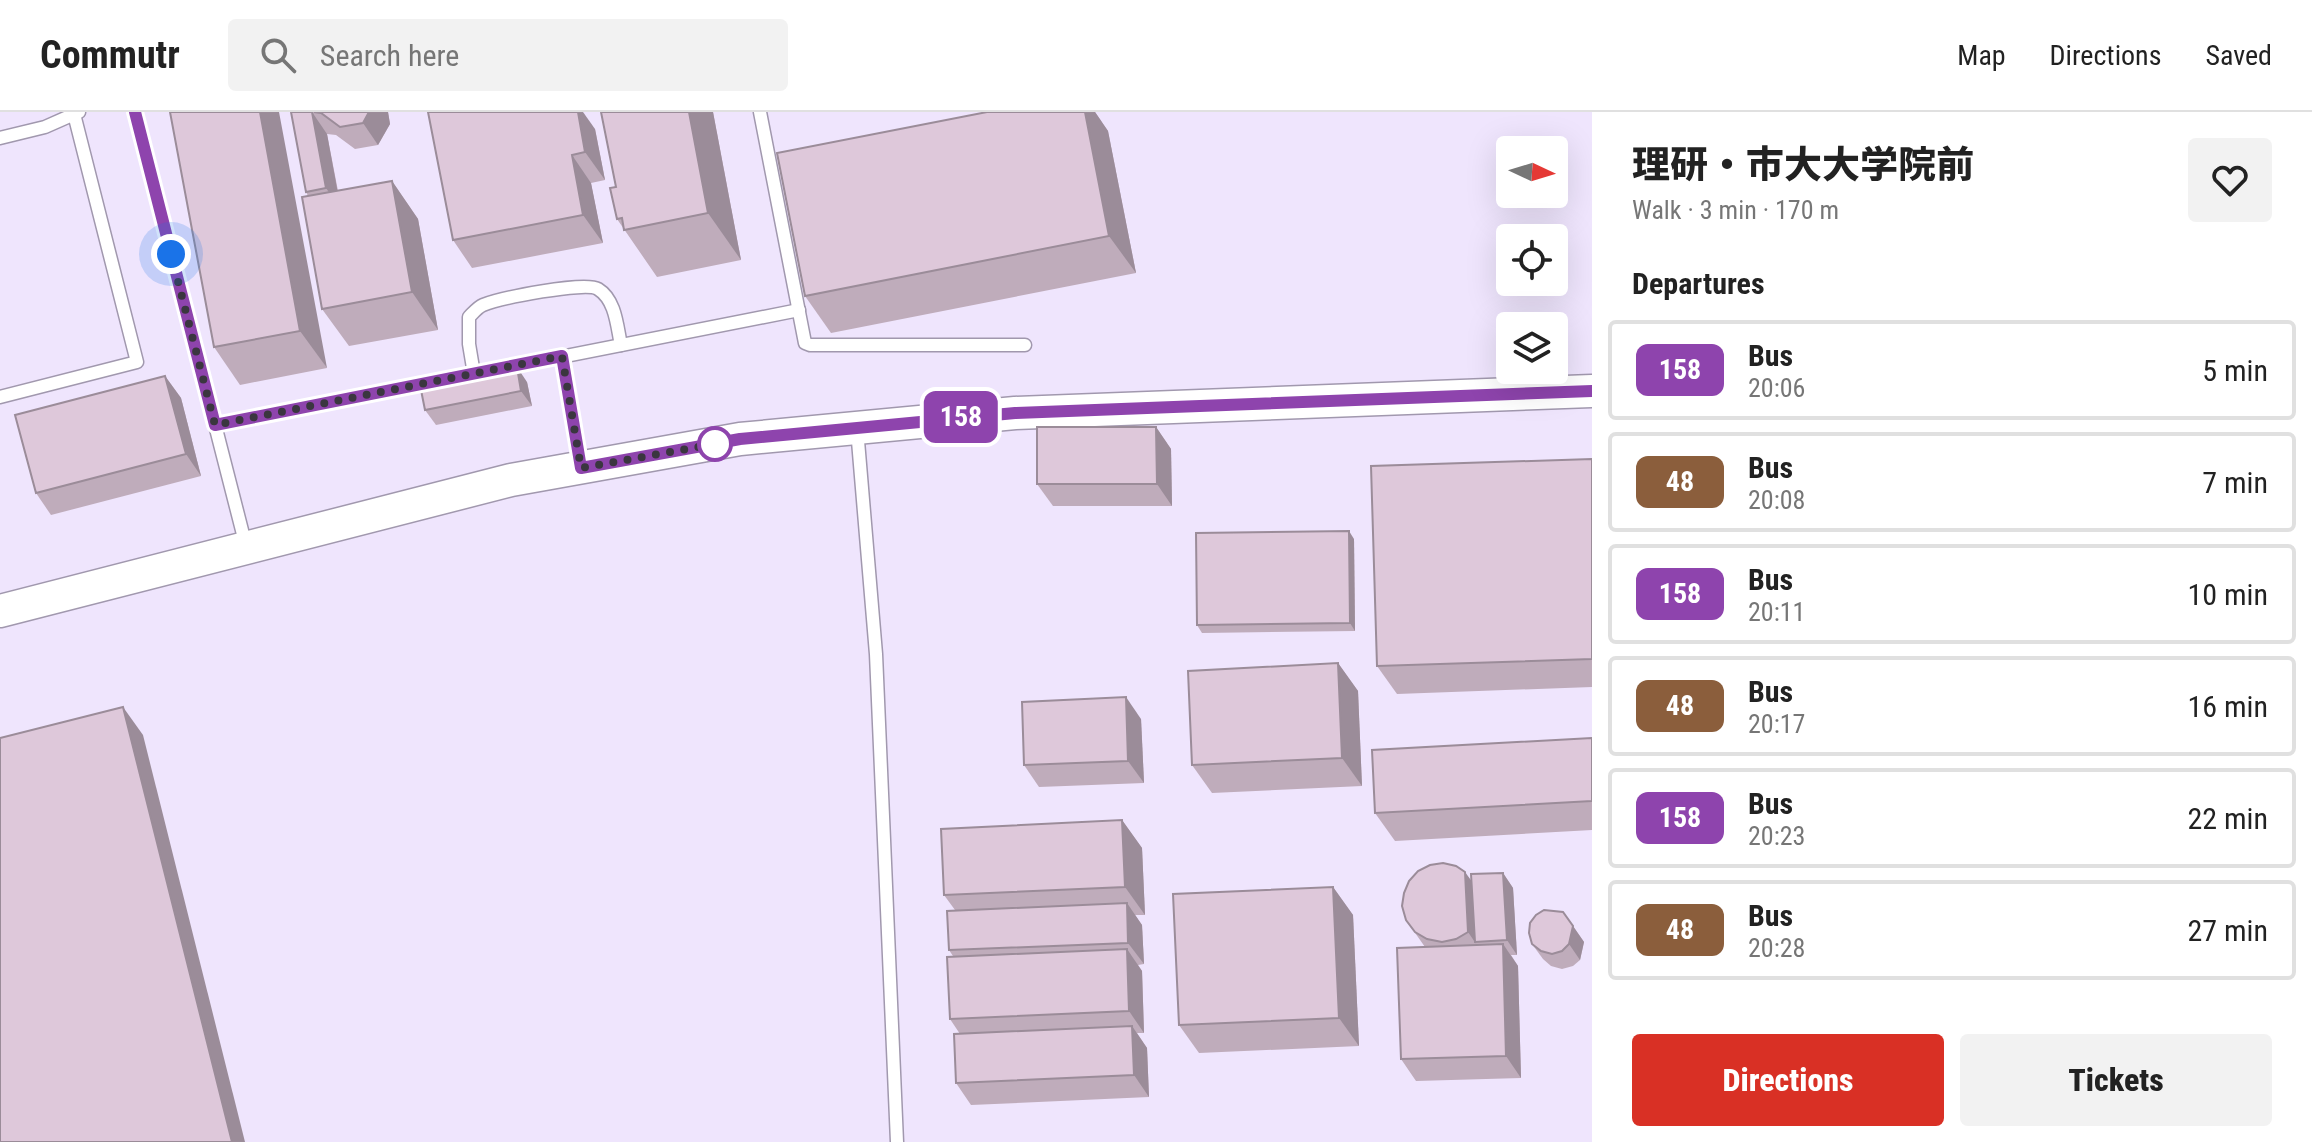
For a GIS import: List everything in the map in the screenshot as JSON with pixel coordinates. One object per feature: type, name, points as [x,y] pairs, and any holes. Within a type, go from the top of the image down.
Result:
[{"type":"street","points":[[0,611],[511,480],[740,439],[1015,413],[1592,391]]},
{"type":"lane","points":[[135,112],[247,549]]},
{"type":"lane","points":[[760,112],[805,343],[1025,345]]},
{"type":"lane","points":[[0,138],[45,127],[76,113],[137,362],[0,397]]},
{"type":"lane","points":[[474,374],[469,317],[481,306],[563,288],[585,285],[598,289],[609,300],[621,345]]},
{"type":"lane","points":[[215,425],[799,310]]},
{"type":"lane","points":[[562,356],[581,468]]},
{"type":"lane","points":[[856,426],[876,654],[897,1142]]},
{"type":"building","points":[[170,112],[260,112],[300,331],[214,347]]},
{"type":"building","points":[[291,112],[312,112],[326,188],[306,192]]},
{"type":"building","points":[[314,112],[369,112],[363,123],[340,127],[321,113]]},
{"type":"building","points":[[428,112],[578,112],[585,152],[572,155],[583,215],[453,240]]},
{"type":"building","points":[[601,112],[689,112],[708,213],[624,230],[622,218],[617,219],[610,188],[616,187]]},
{"type":"building","points":[[987,112],[1085,112],[1109,236],[805,296],[777,153]]},
{"type":"building","points":[[392,181],[412,292],[322,309],[302,197]]},
{"type":"building","points":[[517,367],[521,391],[425,410],[420,385]]},
{"type":"building","points":[[165,376],[186,454],[36,493],[15,415]]},
{"type":"building","points":[[1037,427],[1156,427],[1157,484],[1037,484]]},
{"type":"building","points":[[1592,459],[1592,659],[1377,666],[1371,466]]},
{"type":"building","points":[[1349,531],[1350,623],[1197,625],[1196,533]]},
{"type":"building","points":[[1338,663],[1342,758],[1192,765],[1188,671]]},
{"type":"building","points":[[1126,697],[1128,761],[1024,765],[1022,702]]},
{"type":"building","points":[[123,707],[232,1142],[0,1142],[0,738]]},
{"type":"building","points":[[1592,738],[1592,801],[1375,813],[1372,750]]},
{"type":"building","points":[[1122,820],[1125,887],[944,895],[941,829]]},
{"type":"building","points":[[1443,863],[1465,872],[1468,932],[1442,942],[1415,932],[1406,920],[1402,906],[1409,881],[1418,871]]},
{"type":"building","points":[[1503,873],[1507,940],[1475,942],[1471,874]]},
{"type":"building","points":[[1333,887],[1339,1018],[1179,1025],[1173,894]]},
{"type":"building","points":[[1127,903],[1128,943],[949,950],[947,911]]},
{"type":"building","points":[[1544,910],[1563,912],[1573,926],[1569,944],[1562,951],[1552,954],[1532,944],[1530,923]]},
{"type":"building","points":[[1503,944],[1506,1056],[1401,1059],[1397,948]]},
{"type":"building","points":[[1127,949],[1129,1011],[950,1019],[947,957]]},
{"type":"building","points":[[1132,1026],[1134,1075],[956,1083],[954,1034]]},
{"type":"bus line","name":"158","points":[[135,112],[215,425],[562,356],[581,468],[740,439],[1015,413],[1592,391]]},
{"type":"route","points":[[171,254],[215,425],[562,356],[581,468],[715,444]]}]
